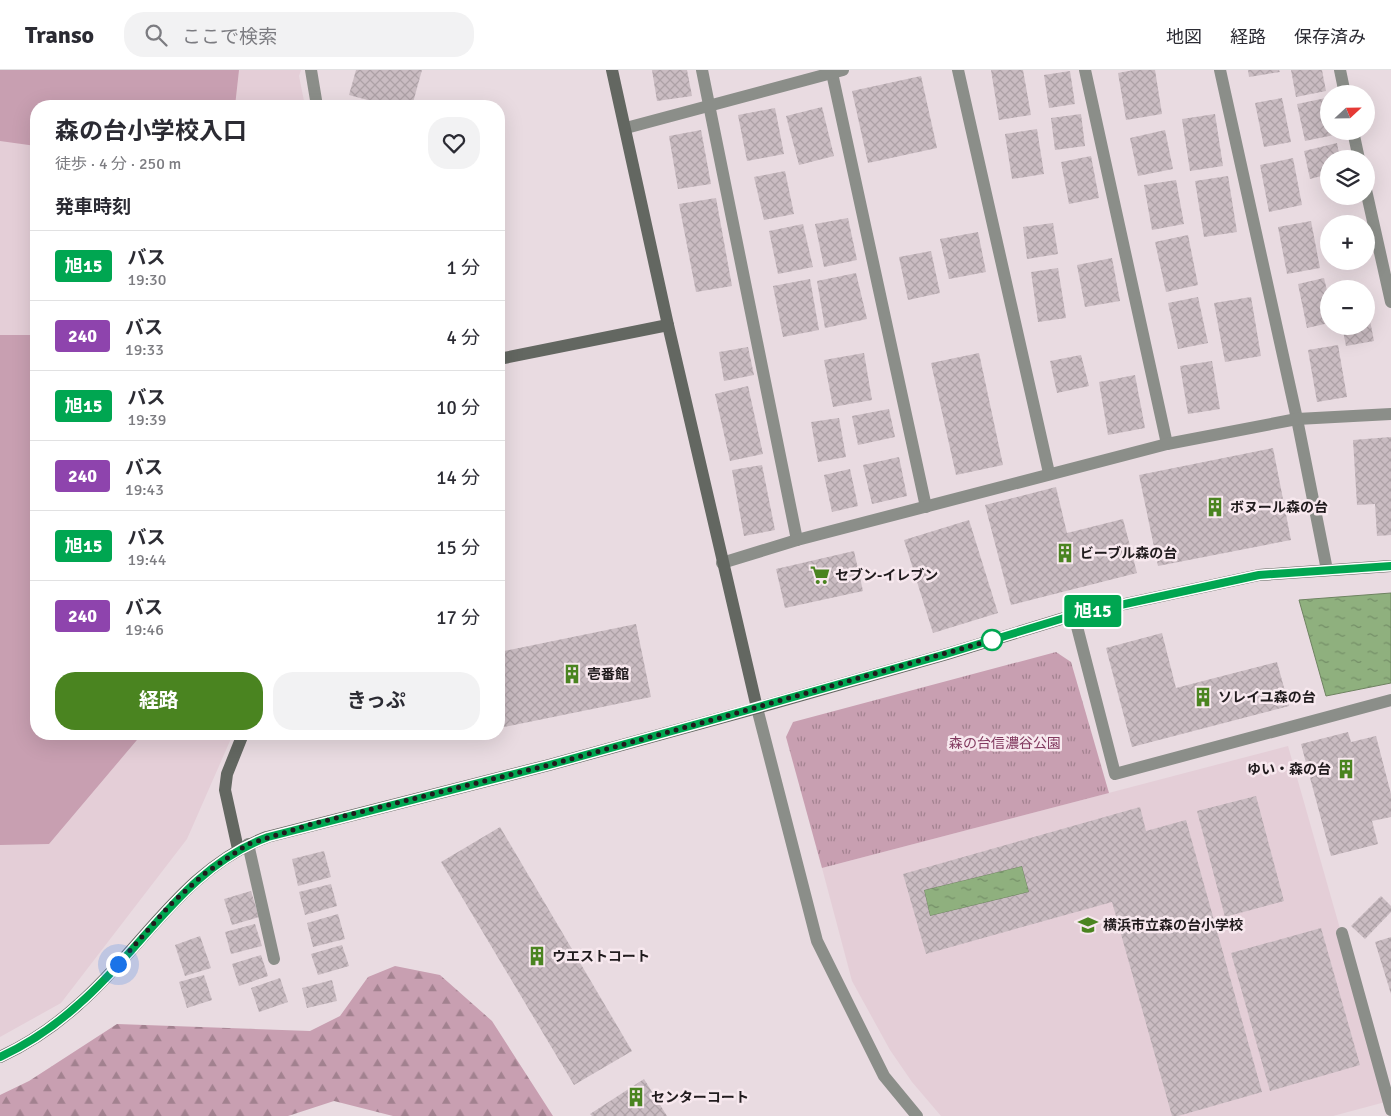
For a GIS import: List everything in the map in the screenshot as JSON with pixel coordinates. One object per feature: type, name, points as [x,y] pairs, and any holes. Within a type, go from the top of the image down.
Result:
[{"type":"street","points":[[311,70],[316,100]]},
{"type":"street","points":[[612,70],[722,563],[817,940],[884,1076],[917,1116]]},
{"type":"street","points":[[702,70],[711,106],[797,540]]},
{"type":"street","points":[[958,70],[1049,474]]},
{"type":"street","points":[[1085,70],[1167,444]]},
{"type":"street","points":[[1220,70],[1297,419],[1327,570]]},
{"type":"street","points":[[1340,70],[1343,85]]},
{"type":"street","points":[[626,128],[837,72],[926,507]]},
{"type":"street","points":[[1369,205],[1391,302]]},
{"type":"street","points":[[505,359],[668,325]]},
{"type":"street","points":[[722,563],[797,540],[1167,444],[1297,419],[1391,414]]},
{"type":"street","points":[[0,1057],[52,1026],[80,1004],[170,905],[204,874],[243,846],[312,824],[549,765],[757,708],[1074,615],[1259,575],[1391,566]]},
{"type":"street","points":[[1074,615],[1116,774],[1391,700]]},
{"type":"street","points":[[241,740],[227,774],[225,790],[243,846],[274,959]]},
{"type":"street","points":[[1342,933],[1391,1110]]},
{"type":"shaded area","points":[[0,70],[301,70],[299,76],[304,100],[30,100],[30,740],[230,740],[187,839],[61,1003],[0,1037]]},
{"type":"shaded area","name":"横浜市立森の台小学校","points":[[1288,746],[1389,1101],[1333,1116],[941,1116],[912,1082],[890,1050],[852,981],[822,868]]},
{"type":"green space","points":[[0,70],[239,70],[236,100],[30,100],[30,145],[0,141]]},
{"type":"green space","points":[[0,335],[30,335],[30,740],[137,740],[49,844],[0,845]]},
{"type":"green space","name":"森の台信濃谷公園","points":[[1056,652],[1071,662],[1109,793],[822,868],[786,737],[793,722]]},
{"type":"green space","points":[[395,966],[440,975],[492,1021],[553,1116],[393,1116],[334,1101],[288,1116],[0,1116],[0,1095],[29,1081],[117,1024],[310,1031],[340,1016],[368,977]]},
{"type":"water","points":[[1391,593],[1391,683],[1326,696],[1299,600]]},
{"type":"water","points":[[1022,866],[1029,892],[930,916],[924,890]]},
{"type":"building","points":[[356,70],[422,70],[414,100],[368,100],[349,95]]},
{"type":"building","points":[[652,70],[687,70],[692,96],[657,101]]},
{"type":"building","points":[[991,70],[1023,70],[1031,115],[999,120]]},
{"type":"building","points":[[1134,70],[1155,70],[1162,114],[1126,120],[1118,73]]},
{"type":"building","points":[[1248,70],[1279,70],[1280,72],[1249,77]]},
{"type":"building","points":[[1291,70],[1322,70],[1325,85],[1320,85],[1320,92],[1296,97]]},
{"type":"building","points":[[1070,71],[1075,104],[1049,108],[1044,75]]},
{"type":"building","points":[[921,76],[937,148],[868,163],[852,91]]},
{"type":"building","points":[[1282,98],[1291,142],[1264,147],[1255,103]]},
{"type":"building","points":[[1320,99],[1320,138],[1305,141],[1297,104]]},
{"type":"building","points":[[822,107],[834,156],[799,165],[786,116]]},
{"type":"building","points":[[775,108],[784,154],[747,161],[738,115]]},
{"type":"building","points":[[1081,114],[1085,146],[1055,150],[1051,118]]},
{"type":"building","points":[[1215,114],[1223,166],[1190,171],[1182,119]]},
{"type":"building","points":[[1037,129],[1044,174],[1012,179],[1005,134]]},
{"type":"building","points":[[701,130],[711,184],[678,189],[669,136]]},
{"type":"building","points":[[1165,130],[1173,169],[1138,176],[1130,138]]},
{"type":"building","points":[[1337,143],[1338,150],[1320,150],[1320,176],[1310,179],[1304,151]]},
{"type":"building","points":[[1091,156],[1099,198],[1069,204],[1061,162]]},
{"type":"building","points":[[1293,158],[1302,205],[1269,212],[1260,165]]},
{"type":"building","points":[[785,171],[794,214],[764,220],[754,177]]},
{"type":"building","points":[[1228,176],[1237,232],[1204,237],[1195,181]]},
{"type":"building","points":[[1176,180],[1184,224],[1152,230],[1144,185]]},
{"type":"building","points":[[716,198],[732,286],[696,292],[679,204]]},
{"type":"building","points":[[848,218],[857,260],[824,267],[815,224]]},
{"type":"building","points":[[1311,221],[1320,268],[1287,274],[1278,227]]},
{"type":"building","points":[[1053,223],[1058,254],[1027,259],[1023,227]]},
{"type":"building","points":[[803,224],[813,267],[778,274],[769,231]]},
{"type":"building","points":[[978,232],[986,272],[949,279],[940,239]]},
{"type":"building","points":[[1188,235],[1198,285],[1166,292],[1155,242]]},
{"type":"building","points":[[931,251],[940,293],[908,300],[899,257]]},
{"type":"building","points":[[1112,258],[1120,301],[1085,307],[1077,265]]},
{"type":"building","points":[[1058,268],[1066,318],[1038,322],[1031,272]]},
{"type":"building","points":[[856,273],[867,319],[825,328],[817,281]]},
{"type":"building","points":[[1324,278],[1324,280],[1320,280],[1320,325],[1307,328],[1298,284]]},
{"type":"building","points":[[810,279],[819,330],[783,337],[773,286]]},
{"type":"building","points":[[1198,297],[1208,343],[1178,349],[1168,303]]},
{"type":"building","points":[[1251,297],[1261,356],[1225,362],[1214,303]]},
{"type":"building","points":[[1344,335],[1373,335],[1374,341],[1346,346]]},
{"type":"building","points":[[1338,345],[1347,397],[1317,402],[1308,350]]},
{"type":"building","points":[[748,347],[754,375],[724,381],[719,352]]},
{"type":"building","points":[[864,353],[872,400],[833,407],[824,360]]},
{"type":"building","points":[[979,353],[1003,465],[956,475],[931,363]]},
{"type":"building","points":[[1081,355],[1089,386],[1057,393],[1050,361]]},
{"type":"building","points":[[1212,361],[1220,409],[1188,414],[1180,366]]},
{"type":"building","points":[[1135,375],[1145,428],[1108,435],[1099,382]]},
{"type":"building","points":[[748,386],[763,454],[730,461],[715,394]]},
{"type":"building","points":[[889,409],[895,437],[858,445],[852,416]]},
{"type":"building","points":[[839,418],[846,457],[818,462],[811,422]]},
{"type":"building","points":[[1391,437],[1391,535],[1377,536],[1375,504],[1357,505],[1353,440]]},
{"type":"building","name":"ボヌール森の台","points":[[1273,448],[1291,540],[1158,566],[1139,475]]},
{"type":"building","points":[[899,457],[907,496],[872,504],[863,465]]},
{"type":"building","points":[[762,465],[775,530],[744,536],[732,470]]},
{"type":"building","points":[[850,469],[858,506],[832,512],[824,475]]},
{"type":"building","name":"ビーブル森の台","points":[[1056,487],[1067,533],[1123,519],[1137,573],[1011,605],[985,505]]},
{"type":"building","points":[[969,520],[998,613],[933,633],[904,540]]},
{"type":"building","points":[[854,551],[863,591],[785,608],[776,569]]},
{"type":"building","name":"壱番館","points":[[636,624],[651,697],[505,727],[505,651]]},
{"type":"building","name":"ソレイユ森の台","points":[[1162,633],[1176,688],[1277,662],[1289,706],[1132,747],[1106,648]]},
{"type":"building","name":"ゆい・森の台","points":[[1348,732],[1351,742],[1376,736],[1391,794],[1391,817],[1372,821],[1378,844],[1331,856],[1301,744]]},
{"type":"building","points":[[1256,796],[1284,901],[1225,917],[1197,811]]},
{"type":"building","points":[[1140,807],[1146,831],[1186,820],[1262,1092],[1178,1116],[1172,1116],[1112,902],[926,954],[903,874]],"holes":[[[1022,866],[1029,892],[930,916],[924,890]]]},
{"type":"building","name":"ウエストコート","points":[[500,827],[632,1051],[574,1085],[441,862]]},
{"type":"building","points":[[324,851],[331,877],[298,886],[292,859]]},
{"type":"building","points":[[331,884],[337,906],[305,915],[299,892]]},
{"type":"building","points":[[251,891],[259,917],[232,925],[224,899]]},
{"type":"building","points":[[1381,896],[1391,906],[1391,912],[1365,939],[1351,926]]},
{"type":"building","points":[[338,914],[345,939],[313,947],[307,923]]},
{"type":"building","points":[[255,924],[262,946],[231,954],[225,932]]},
{"type":"building","points":[[1321,928],[1360,1065],[1270,1091],[1231,953]]},
{"type":"building","points":[[200,936],[211,968],[185,976],[175,945]]},
{"type":"building","points":[[1391,937],[1391,994],[1375,942]]},
{"type":"building","points":[[342,945],[349,966],[318,975],[311,954]]},
{"type":"building","points":[[261,955],[268,976],[239,986],[232,964]]},
{"type":"building","points":[[204,975],[212,1000],[187,1008],[179,982]]},
{"type":"building","points":[[280,978],[288,1002],[259,1012],[251,988]]},
{"type":"building","points":[[332,980],[337,1001],[307,1008],[302,988]]},
{"type":"building","name":"センターコート","points":[[644,1079],[667,1116],[592,1116],[590,1114]]},
{"type":"bus line","name":"旭15","points":[[0,1057],[13,1051],[52,1026],[80,1004],[170,905],[204,874],[238,849],[248,844],[312,824],[549,765],[719,718],[946,654],[1074,615],[1259,575],[1391,566]]},
{"type":"place","name":"ボヌール森の台","points":[[1215,507]]},
{"type":"place","name":"ビーブル森の台","points":[[1065,553]]},
{"type":"place","name":"セブン-イレブン","points":[[820,575]]},
{"type":"place","name":"壱番館","points":[[572,674]]},
{"type":"place","name":"ソレイユ森の台","points":[[1203,697]]},
{"type":"place","name":"ゆい・森の台","points":[[1346,769]]},
{"type":"place","name":"横浜市立森の台小学校","points":[[1088,925]]},
{"type":"place","name":"ウエストコート","points":[[537,956]]},
{"type":"place","name":"センターコート","points":[[636,1097]]},
{"type":"route","points":[[118,964],[170,905],[204,874],[238,849],[248,844],[312,824],[549,765],[992,640]]}]
